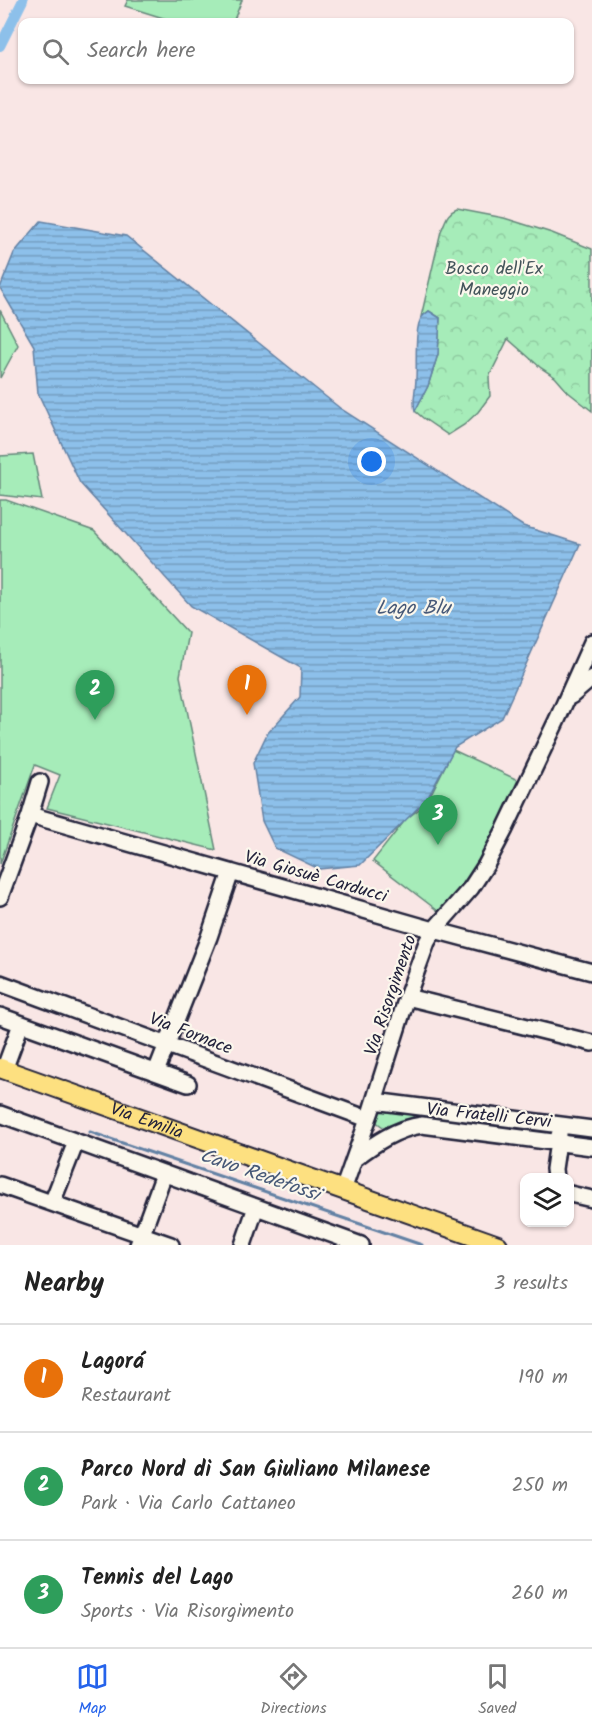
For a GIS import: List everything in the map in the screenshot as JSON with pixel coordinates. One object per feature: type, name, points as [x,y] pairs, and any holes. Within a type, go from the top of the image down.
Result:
[{"type":"main road","name":"Via Emilia","points":[[2,1069],[498,1245]]},
{"type":"street","name":"Via Risorgimento","points":[[343,1190],[423,950],[434,930],[463,898],[486,865],[586,660],[592,642]]},
{"type":"street","name":"Via Risorgimento","points":[[567,699],[592,678],[585,673],[586,660]]},
{"type":"street","points":[[0,897],[40,782]]},
{"type":"street","name":"Via Giosuè Carducci","points":[[30,815],[434,930],[592,972]]},
{"type":"street","points":[[156,1072],[209,937],[231,872]]},
{"type":"street","name":"Via Fornace","points":[[0,983],[168,1045],[371,1110]]},
{"type":"street","points":[[407,997],[592,1043]]},
{"type":"street","points":[[0,1016],[188,1084]]},
{"type":"street","points":[[2,1069],[21,1024]]},
{"type":"street","points":[[371,1110],[372,1119],[379,1129],[406,1128]]},
{"type":"street","name":"Via Fratelli Cervi","points":[[371,1110],[592,1129]]},
{"type":"street","points":[[0,1114],[256,1207],[342,1242],[361,1245]]},
{"type":"street","name":"Via Fratelli Cervi","points":[[354,1159],[380,1141],[406,1128],[422,1125],[592,1146]]},
{"type":"street","points":[[554,1173],[560,1126]]},
{"type":"street","points":[[52,1203],[76,1142]]},
{"type":"street","points":[[140,1240],[164,1174]]},
{"type":"street","points":[[0,1185],[52,1203],[140,1240],[171,1245]]},
{"type":"street","points":[[574,1195],[592,1199]]},
{"type":"street","points":[[243,1245],[256,1207]]},
{"type":"green space","points":[[128,0],[242,0],[235,18],[163,18],[125,6]]},
{"type":"green space","name":"Bosco dell'Ex Maneggio","points":[[457,209],[504,218],[552,233],[592,249],[592,411],[508,339],[489,377],[490,396],[464,425],[448,435],[415,411],[428,386],[438,354],[440,318],[429,311],[421,317],[441,231],[448,215]]},
{"type":"green space","points":[[0,310],[18,345],[0,378]]},
{"type":"green space","points":[[33,454],[42,500],[0,495],[0,456]]},
{"type":"green space","points":[[0,500],[6,500],[94,531],[188,633],[180,676],[216,850],[47,808],[60,775],[35,765],[0,864]]},
{"type":"green space","points":[[453,750],[520,781],[500,828],[442,914],[373,861],[406,819],[426,804]]},
{"type":"green space","points":[[380,1107],[414,1112],[413,1119],[383,1127],[375,1121]]},
{"type":"water","name":"Lago Blu","points":[[41,221],[126,236],[341,409],[523,526],[580,544],[502,718],[455,747],[427,799],[360,865],[319,869],[275,848],[262,821],[253,763],[267,734],[300,697],[301,668],[191,606],[80,483],[38,393],[34,346],[0,288],[14,253]]},
{"type":"water","points":[[429,311],[440,318],[438,354],[428,386],[415,411],[418,328],[422,317]]},
{"type":"waterway","points":[[0,46],[23,0]]},
{"type":"waterway","name":"Cavo Redefossi","points":[[90,1132],[422,1245]]},
{"type":"place","name":"Lagorá","points":[[247,715]]},
{"type":"place","name":"Parco Nord di San Giuliano Milanese","points":[[95,720]]},
{"type":"place","name":"Tennis del Lago","points":[[438,845]]}]
